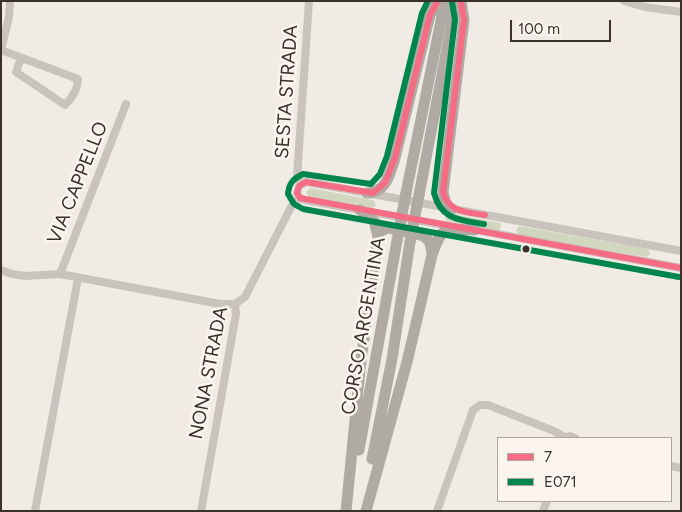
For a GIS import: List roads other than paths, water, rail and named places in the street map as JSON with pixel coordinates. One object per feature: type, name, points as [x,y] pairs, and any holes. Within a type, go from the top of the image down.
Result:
[{"type":"highway","points":[[367,193],[379,190],[387,182],[395,158],[430,15],[438,1]]},
{"type":"highway","name":"CORSO ARGENTINA","points":[[347,511],[406,193],[445,1]]},
{"type":"highway","name":"CORSO ARGENTINA","points":[[364,511],[392,359],[410,242],[456,1]]},
{"type":"highway","points":[[452,209],[446,204],[443,192],[464,20],[461,1]]},
{"type":"highway","points":[[347,511],[360,360],[378,236],[374,221],[360,210]]},
{"type":"highway","points":[[378,236],[381,231],[388,228],[424,236],[430,242],[432,255]]},
{"type":"highway","points":[[364,511],[406,362],[432,255],[441,233],[446,230],[475,230]]},
{"type":"street","points":[[10,1],[9,17],[1,50],[78,79],[78,87],[69,101],[64,105],[16,72],[21,58]]},
{"type":"street","name":"SESTA STRADA","points":[[300,198],[297,193],[302,183],[297,177],[309,1]]},
{"type":"street","points":[[624,1],[677,11]]},
{"type":"street","points":[[641,5],[652,1]]},
{"type":"street","points":[[663,1],[664,7],[677,11]]},
{"type":"street","name":"VIA CAPPELLO","points":[[60,274],[126,104]]},
{"type":"street","points":[[302,183],[313,183],[681,251]]},
{"type":"street","points":[[300,198],[681,268]]},
{"type":"street","name":"NONA STRADA","points":[[201,511],[236,314],[235,304],[244,297],[291,207],[300,198]]},
{"type":"street","points":[[657,264],[660,247]]},
{"type":"street","points":[[1,270],[25,276],[60,274],[220,304],[235,304]]},
{"type":"street","points":[[35,511],[78,278]]},
{"type":"street","points":[[437,511],[473,410],[480,404],[496,408],[554,431],[563,437]]}]
